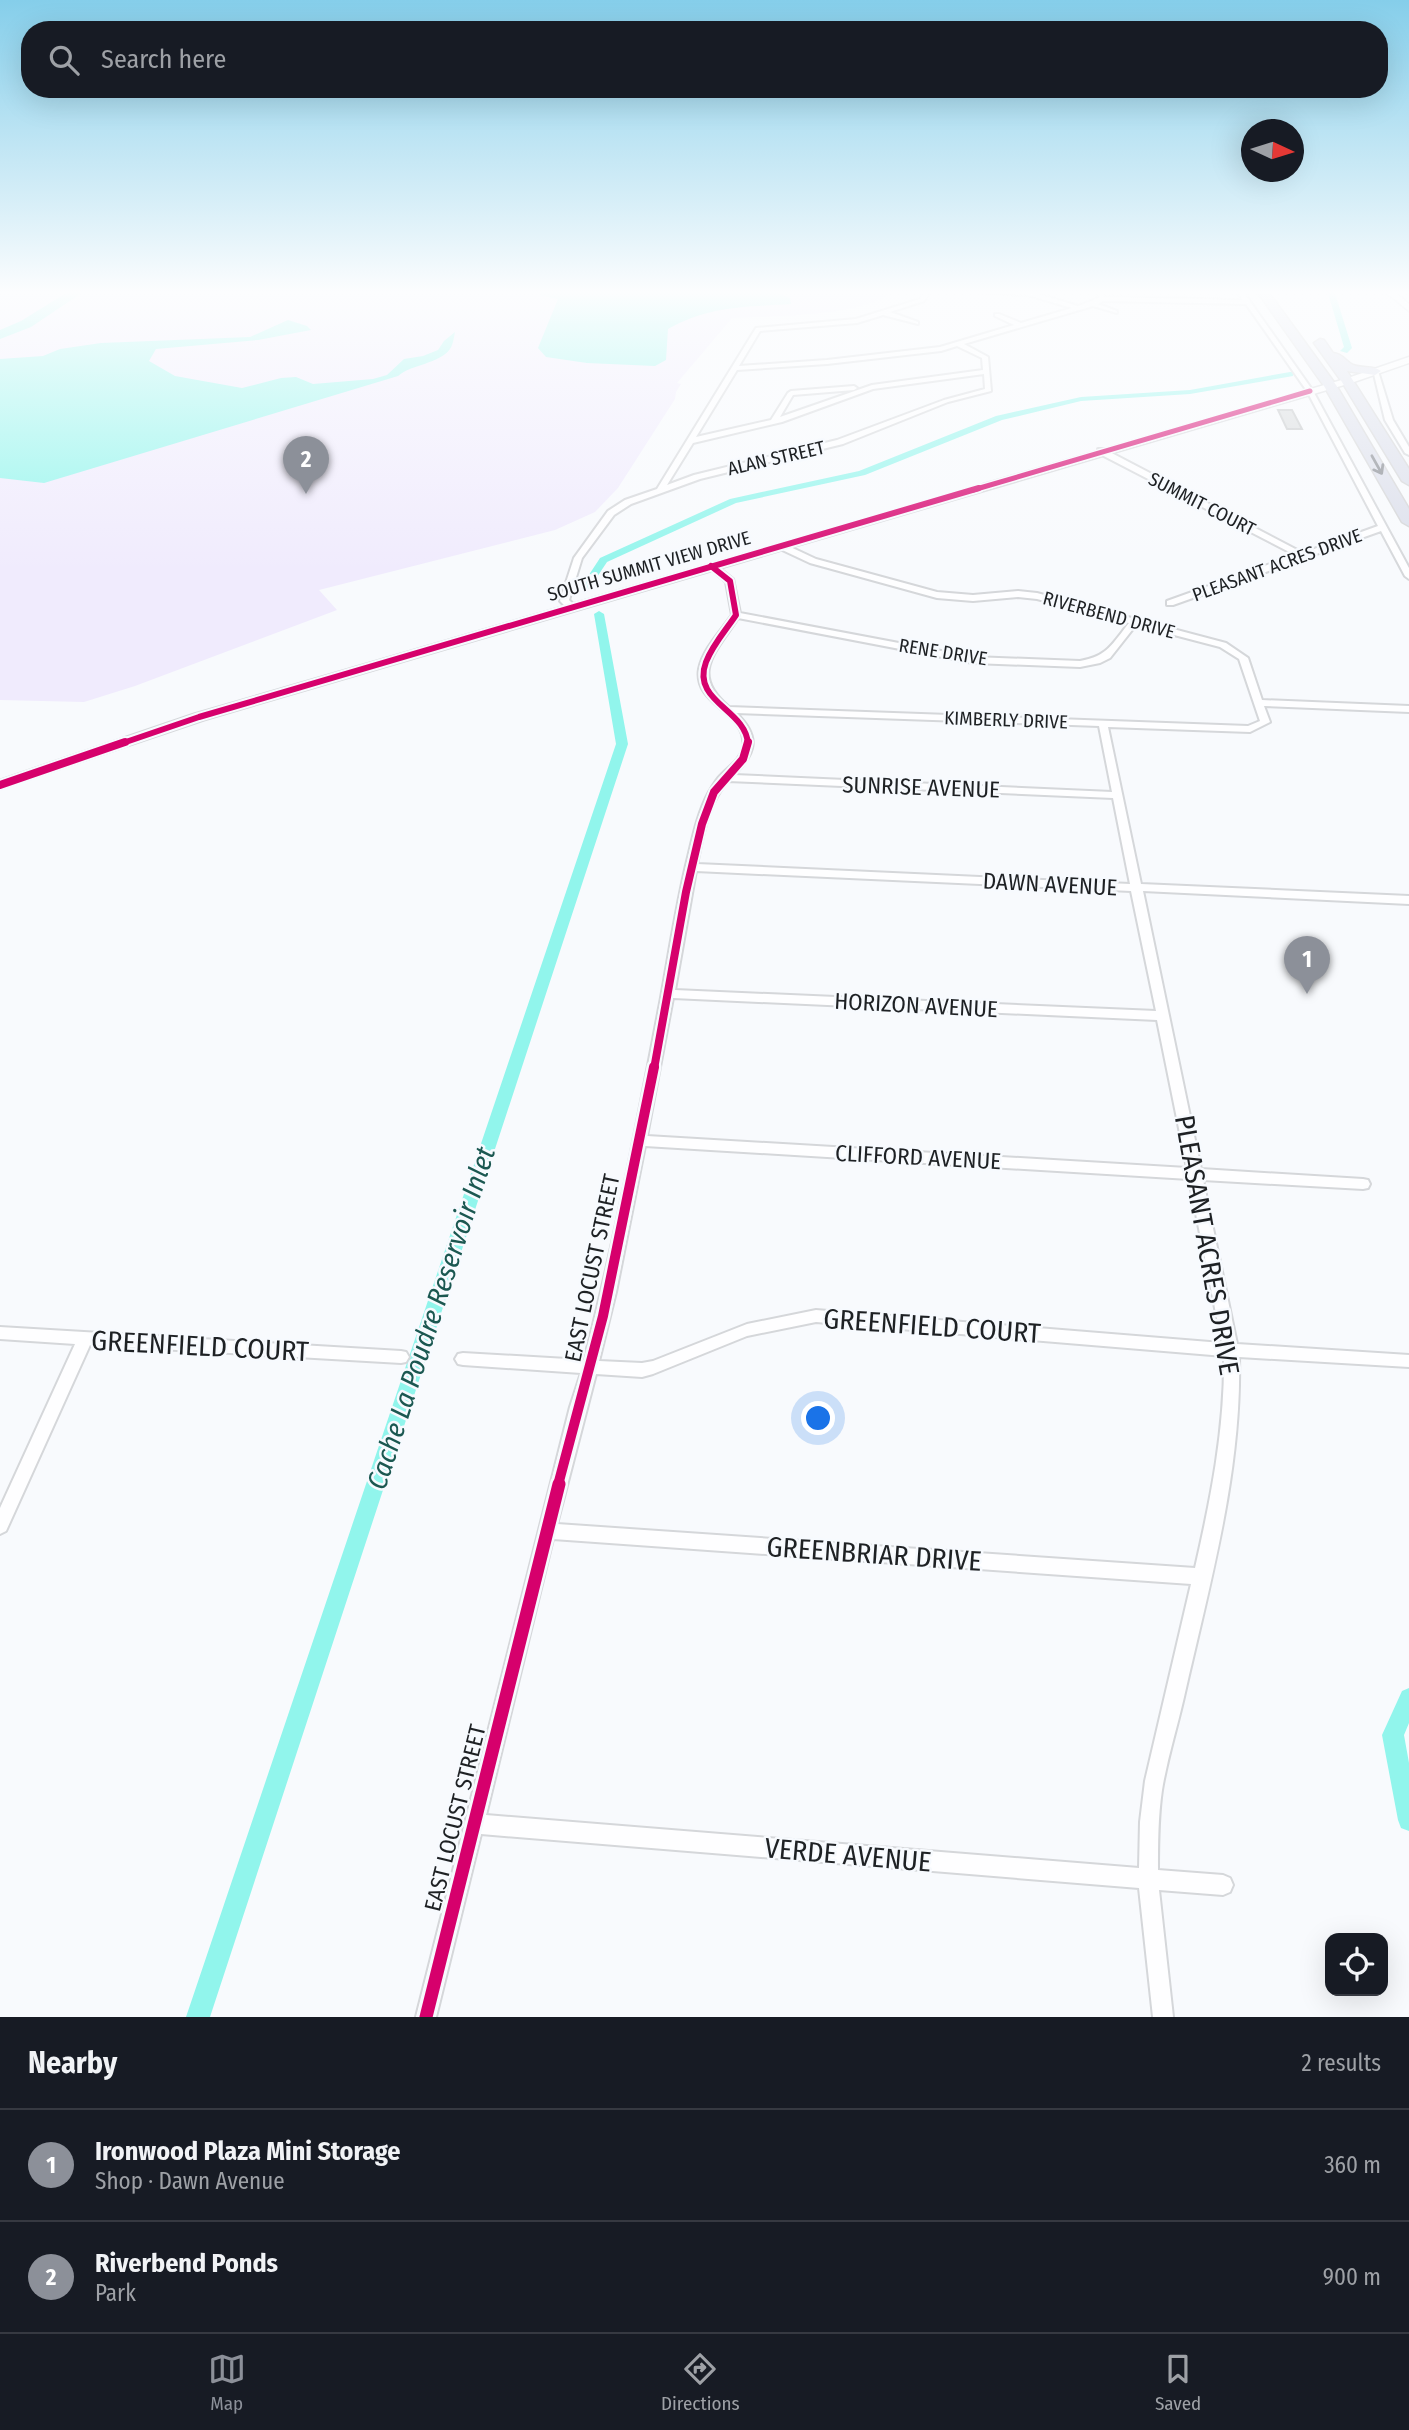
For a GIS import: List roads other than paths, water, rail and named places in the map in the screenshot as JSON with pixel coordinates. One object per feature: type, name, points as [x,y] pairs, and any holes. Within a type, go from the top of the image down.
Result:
[{"type":"highway","points":[[1350,384],[1409,481]]},
{"type":"highway","points":[[1372,384],[1379,385]]},
{"type":"highway","points":[[1330,385],[1409,522]]},
{"type":"street","points":[[572,608],[564,601],[579,558],[598,528],[611,513],[628,502],[661,489],[724,384]]},
{"type":"street","points":[[774,421],[791,393],[891,384]]},
{"type":"street","name":"ALAN STREET","points":[[661,489],[697,477],[840,442],[946,401],[989,390],[988,384]]},
{"type":"street","points":[[1305,384],[1409,576]]},
{"type":"street","name":"SOUTH SUMMIT VIEW DRIVE","points":[[0,785],[199,718],[1334,384]]},
{"type":"street","points":[[690,441],[774,421],[884,385]]},
{"type":"street","points":[[1379,385],[1389,420],[1409,453]]},
{"type":"street","name":"SUMMIT COURT","points":[[1101,452],[1303,556]]},
{"type":"street","name":"PLEASANT ACRES DRIVE","points":[[1170,603],[1383,527]]},
{"type":"street","name":"RIVERBEND DRIVE","points":[[781,545],[813,561],[937,595],[973,598],[1026,594],[1231,649],[1243,658],[1260,703]]},
{"type":"street","points":[[711,566],[730,581],[736,615]]},
{"type":"street","name":"RENE DRIVE","points":[[736,615],[973,660],[1080,664],[1107,656],[1134,622]]},
{"type":"street","name":"EAST LOCUST STREET","points":[[425,2017],[579,1407],[592,1367],[639,1141],[691,867],[705,813],[723,778],[743,760],[749,745],[746,729],[711,696],[703,676],[708,658],[736,615]]},
{"type":"street","points":[[1260,703],[1409,709]]},
{"type":"street","name":"KIMBERLY DRIVE","points":[[725,710],[1250,729],[1265,722],[1260,703]]},
{"type":"street","name":"PLEASANT ACRES DRIVE","points":[[1103,724],[1231,1350],[1231,1431],[1175,1699],[1158,1758],[1152,1797],[1148,1879],[1163,2017]]},
{"type":"street","name":"SUNRISE AVENUE","points":[[723,778],[1118,795]]},
{"type":"street","name":"DAWN AVENUE","points":[[691,867],[1409,900]]},
{"type":"street","name":"HORIZON AVENUE","points":[[668,994],[1164,1016]]},
{"type":"street","name":"CLIFFORD AVENUE","points":[[639,1141],[1363,1184]]},
{"type":"street","name":"GREENFIELD COURT","points":[[463,1359],[634,1370],[666,1366],[727,1337],[759,1326],[816,1316],[1231,1350],[1409,1361]]},
{"type":"street","name":"GREENFIELD COURT","points":[[0,1333],[401,1357]]},
{"type":"street","points":[[0,1526],[85,1339]]},
{"type":"street","name":"GREENBRIAR DRIVE","points":[[548,1531],[1201,1577]]},
{"type":"street","name":"VERDE AVENUE","points":[[473,1824],[1223,1885]]},
{"type":"water","points":[[0,384],[220,384],[242,388],[257,384],[371,384],[44,483],[0,478]]},
{"type":"waterway","name":"Cache La Poudre Reservoir Inlet","points":[[586,587],[603,560],[733,501],[862,473],[999,418],[1081,399],[1190,392],[1234,384]]},
{"type":"waterway","name":"Cache La Poudre Reservoir Inlet","points":[[198,2017],[622,744],[599,614]]},
{"type":"waterway","points":[[1409,1698],[1393,1735],[1409,1820]]},
{"type":"place","name":"Riverbend Ponds","points":[[306,494]]},
{"type":"place","name":"Ironwood Plaza Mini Storage","points":[[1307,994]]}]
